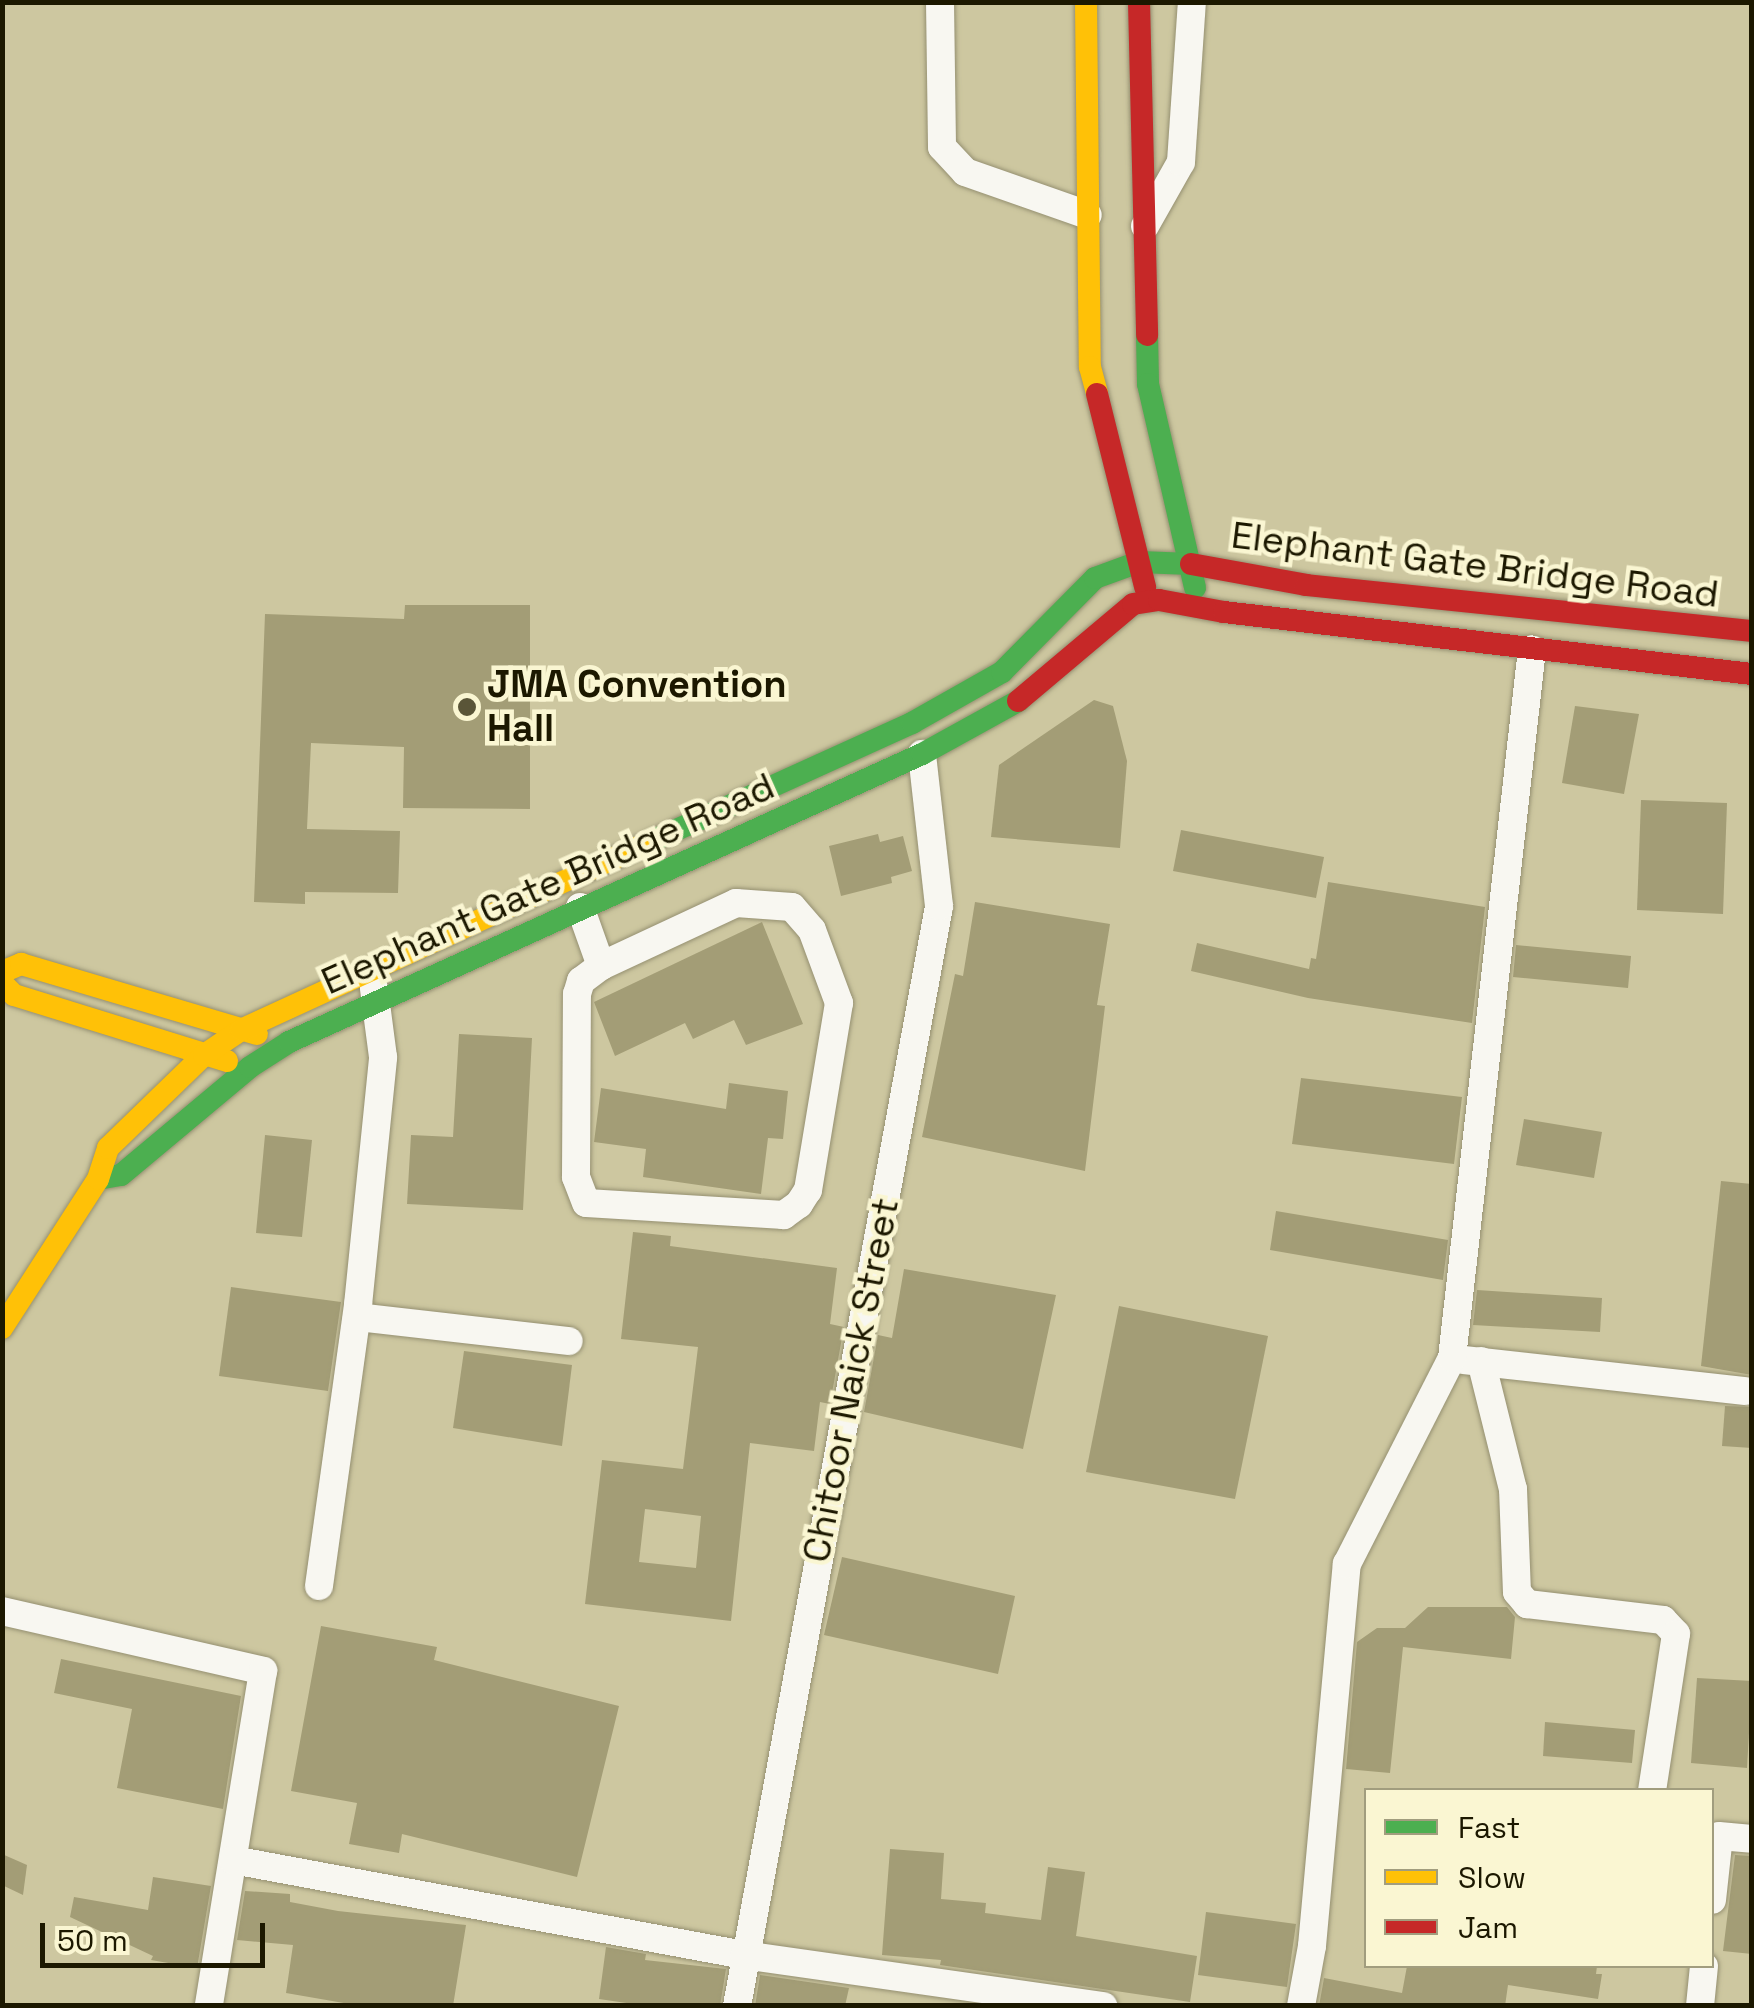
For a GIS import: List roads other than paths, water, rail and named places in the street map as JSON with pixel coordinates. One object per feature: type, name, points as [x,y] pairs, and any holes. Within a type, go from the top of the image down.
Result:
[{"type":"main road","points":[[1086,2],[1090,367],[1148,600]]},
{"type":"main road","name":"Elephant Gate Bridge Road","points":[[1139,2],[1148,384],[1200,607]]},
{"type":"main road","points":[[1171,483],[1215,568]]},
{"type":"main road","points":[[2,1328],[98,1179],[108,1148],[204,1055],[241,1030],[912,722],[1002,672],[1096,578],[1138,562]]},
{"type":"main road","name":"Elephant Gate Bridge Road","points":[[1138,562],[1190,564],[1325,587],[1752,632]]},
{"type":"main road","name":"Elephant Gate Bridge Road","points":[[98,1179],[121,1176],[250,1067],[289,1042],[375,999],[922,754],[1015,702],[1133,604],[1148,600],[1752,674]]},
{"type":"main road","points":[[2,972],[21,964],[289,1042]]},
{"type":"main road","points":[[2,982],[14,995],[250,1067]]},
{"type":"street","points":[[940,2],[942,147],[966,172],[1088,216]]},
{"type":"street","points":[[1144,227],[1182,162],[1192,2]]},
{"type":"street","points":[[1300,2006],[1312,1946],[1347,1564],[1466,1360],[1532,649]]},
{"type":"street","name":"Chitoor Naick Street","points":[[736,2006],[939,906],[922,754]]},
{"type":"street","points":[[736,903],[792,906],[812,930],[839,1003],[808,1190],[799,1204],[784,1215],[586,1203],[576,1177],[577,994],[581,981],[601,966],[736,903]]},
{"type":"street","points":[[580,907],[601,966]]},
{"type":"street","points":[[319,1586],[357,1317],[383,1057],[371,968]]},
{"type":"street","points":[[357,1317],[569,1341]]},
{"type":"street","points":[[1466,1360],[1745,1392]]},
{"type":"street","points":[[1466,1360],[1513,1488],[1517,1592],[1527,1604],[1663,1620],[1676,1634],[1652,1788]]},
{"type":"street","points":[[2,1611],[263,1671],[209,2006]]},
{"type":"street","points":[[1714,1879],[1718,1836],[1752,1839]]},
{"type":"street","points":[[233,1860],[744,1955],[1103,2006]]},
{"type":"street","points":[[1700,2006],[1704,1968]]},
{"type":"place","name":"JMA Convention Hall","points":[[467,707]]}]
